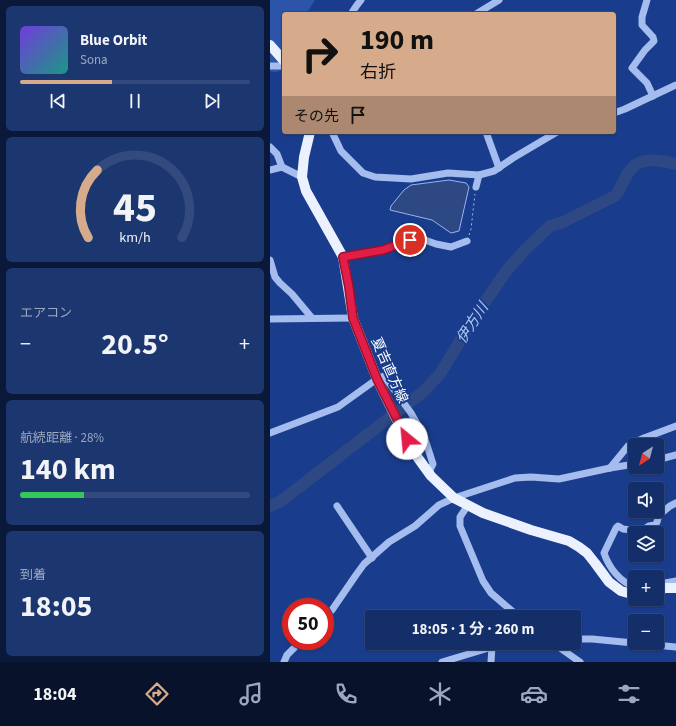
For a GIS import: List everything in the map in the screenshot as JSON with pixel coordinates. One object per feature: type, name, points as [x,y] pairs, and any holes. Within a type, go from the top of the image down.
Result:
[{"type":"main road","points":[[270,45],[282,59]]},
{"type":"main road","name":"夏吉直方線","points":[[310,134],[304,157],[302,177],[309,197],[343,257],[353,318],[377,379],[399,424],[418,458],[454,498],[490,516],[569,541],[587,553],[609,582],[621,591],[628,593]]},
{"type":"main road","points":[[664,587],[676,588]]},
{"type":"street","points":[[353,12],[361,0]]},
{"type":"street","points":[[479,12],[499,0]]},
{"type":"street","points":[[647,0],[642,17],[642,25],[653,37],[654,41],[644,50],[632,68],[647,83],[653,96]]},
{"type":"street","points":[[270,66],[282,66]]},
{"type":"street","points":[[616,112],[676,85]]},
{"type":"street","points":[[333,134],[341,151],[363,173],[375,178],[411,179],[448,174],[479,175],[494,171],[554,134]]},
{"type":"street","points":[[487,134],[499,168]]},
{"type":"street","points":[[270,147],[277,154],[282,167]]},
{"type":"street","points":[[270,170],[282,167],[302,177]]},
{"type":"street","points":[[476,187],[479,175]]},
{"type":"street","points":[[343,257],[383,250],[410,240],[422,239],[451,247],[467,241]]},
{"type":"street","points":[[270,260],[275,277],[292,294],[312,318]]},
{"type":"street","points":[[270,319],[353,318]]},
{"type":"street","points":[[270,433],[338,408],[377,379],[384,376],[411,414],[424,436],[433,464],[429,472]]},
{"type":"street","points":[[610,468],[628,446],[644,438],[676,426]]},
{"type":"street","points":[[664,458],[676,455]]},
{"type":"street","points":[[334,607],[364,564],[389,542],[415,526],[439,505],[454,498],[515,478],[531,477],[559,479],[628,465]]},
{"type":"street","points":[[628,584],[619,578],[606,559],[604,553],[616,528],[618,526],[623,529],[643,530],[655,524],[659,515],[670,506],[676,504]]},
{"type":"street","points":[[468,505],[460,517],[460,526],[483,581],[491,592],[511,610]]},
{"type":"street","points":[[337,506],[372,558]]},
{"type":"street","points":[[664,586],[676,581]]},
{"type":"street","points":[[581,639],[676,647]]},
{"type":"street","points":[[284,662],[287,655],[292,650]]},
{"type":"street","points":[[442,662],[482,650]]},
{"type":"street","points":[[491,662],[492,650]]},
{"type":"street","points":[[563,650],[580,662]]},
{"type":"path","points":[[467,241],[471,229],[476,187]]},
{"type":"shaded area","points":[[270,0],[315,0],[307,12],[282,12],[282,69],[276,72],[270,71]]},
{"type":"shaded area","points":[[449,180],[466,183],[469,187],[459,231],[451,233],[432,220],[390,210],[391,206],[404,190],[411,185]]},
{"type":"waterway","name":"伊方川","points":[[270,506],[281,501],[423,392],[440,374],[474,318],[507,270],[550,226],[563,222],[615,196],[628,173],[636,164],[653,160],[676,164]]},
{"type":"route","points":[[407,439],[377,379],[353,318],[343,257],[383,250],[410,240]]}]
